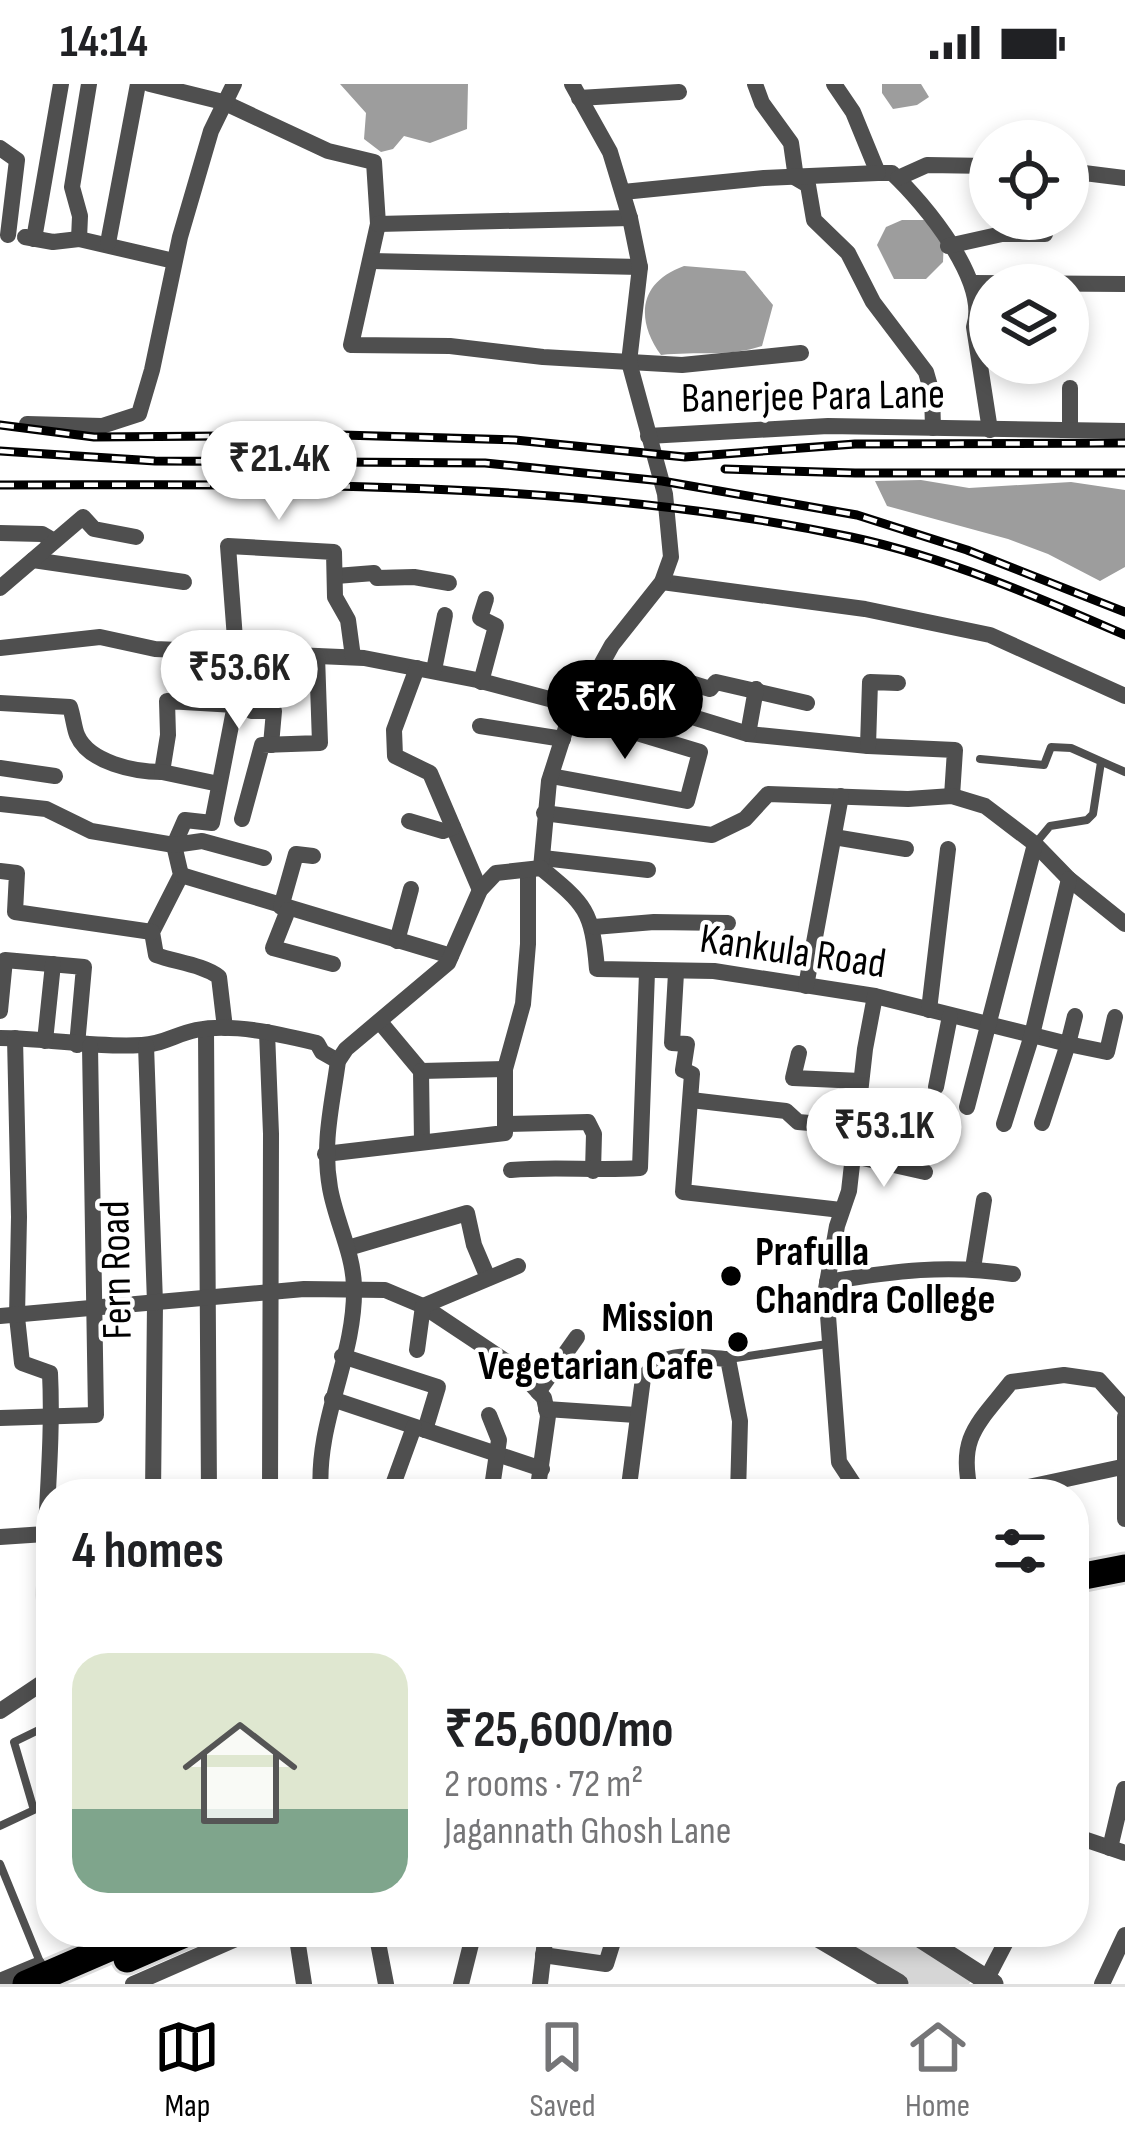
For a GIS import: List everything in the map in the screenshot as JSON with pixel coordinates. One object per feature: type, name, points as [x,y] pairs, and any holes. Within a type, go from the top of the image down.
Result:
[{"type":"main road","points":[[1089,1557],[1125,1551]]},
{"type":"main road","points":[[1089,1575],[1125,1568]]},
{"type":"main road","points":[[33,1974],[106,1947]]},
{"type":"main road","points":[[71,1984],[155,1947]]},
{"type":"street","points":[[34,239],[61,84]]},
{"type":"street","points":[[79,239],[80,216],[72,187],[89,84]]},
{"type":"street","points":[[108,243],[138,84]]},
{"type":"street","points":[[149,84],[223,102],[328,151],[374,162],[379,224],[351,345],[465,346],[543,357],[711,364],[801,353]]},
{"type":"street","points":[[27,424],[101,426],[139,414],[174,260],[223,102],[234,84]]},
{"type":"street","points":[[755,84],[762,103],[791,142],[796,178]]},
{"type":"street","points":[[834,84],[853,112],[878,173]]},
{"type":"street","points":[[325,1154],[505,1133],[505,1069],[523,1004],[551,776],[576,706],[612,645],[662,582],[671,556],[671,526],[629,362],[640,267],[630,218],[610,152],[576,91],[680,92]]},
{"type":"street","points":[[0,148],[17,160],[4,234],[53,242],[108,243],[174,260]]},
{"type":"street","points":[[898,178],[926,165],[969,166]]},
{"type":"street","points":[[623,192],[887,171],[943,228],[948,246],[969,278]]},
{"type":"street","points":[[1089,174],[1125,178]]},
{"type":"street","points":[[796,178],[808,184],[814,220],[848,254],[873,302],[926,372],[933,428]]},
{"type":"street","points":[[379,224],[630,218]]},
{"type":"street","points":[[948,246],[972,240]]},
{"type":"street","points":[[371,261],[640,267]]},
{"type":"street","points":[[1089,284],[1125,284]]},
{"type":"street","points":[[983,384],[990,430]]},
{"type":"street","points":[[1070,388],[1070,429]]},
{"type":"street","name":"Banerjee Para Lane","points":[[648,436],[828,426],[1125,430]]},
{"type":"street","points":[[0,588],[82,517],[94,529],[136,537]]},
{"type":"street","points":[[0,533],[42,534],[54,542]]},
{"type":"street","points":[[271,745],[274,711],[251,711],[228,546],[334,552],[335,597],[348,620],[353,657]]},
{"type":"street","points":[[33,560],[184,582]]},
{"type":"street","points":[[336,576],[374,573],[377,578],[449,583]]},
{"type":"street","points":[[662,582],[865,609],[990,635],[1125,695]]},
{"type":"street","points":[[481,682],[496,626],[480,618],[486,599]]},
{"type":"street","points":[[445,615],[426,669],[394,730],[395,756],[430,773],[480,890]]},
{"type":"street","points":[[0,648],[100,638],[154,649],[353,657],[426,669],[576,706],[584,717],[700,752],[687,800],[551,776]]},
{"type":"street","points":[[242,820],[262,745],[320,743],[317,656]]},
{"type":"street","points":[[661,708],[671,677],[710,689],[716,682],[807,703]]},
{"type":"street","points":[[868,746],[870,682],[898,683]]},
{"type":"street","points":[[588,686],[748,734],[955,750],[952,796]]},
{"type":"street","points":[[748,734],[756,689]]},
{"type":"street","points":[[162,772],[167,700],[235,705],[212,823],[185,820],[174,845],[181,875],[152,932],[156,955],[210,970],[219,977],[208,1479]]},
{"type":"street","points":[[0,703],[70,707],[78,739],[89,752],[137,772],[162,772],[219,784]]},
{"type":"street","points":[[480,725],[563,739]]},
{"type":"street","points":[[0,768],[55,776]]},
{"type":"street","points":[[544,814],[712,835],[745,819],[768,794],[952,796],[985,806],[1125,924]]},
{"type":"street","points":[[806,986],[841,796]]},
{"type":"street","points":[[0,804],[46,809],[91,831],[174,845],[202,842],[264,858]]},
{"type":"street","points":[[409,821],[443,831],[453,827]]},
{"type":"street","points":[[834,837],[906,849]]},
{"type":"street","points":[[967,1107],[1035,844]]},
{"type":"street","points":[[929,1010],[948,849]]},
{"type":"street","points":[[313,856],[296,854],[273,948],[333,964]]},
{"type":"street","points":[[321,1479],[322,1438],[354,1288],[325,1154],[338,1061],[346,1049],[428,983],[451,956],[480,890],[496,873],[537,865],[649,870]]},
{"type":"street","name":"Kankula Road","points":[[537,865],[581,902],[594,927],[597,969],[714,971],[875,996],[1068,1044]]},
{"type":"street","points":[[0,871],[16,873],[15,912],[152,932]]},
{"type":"street","points":[[181,875],[451,956]]},
{"type":"street","points":[[1004,1124],[1032,1035],[1069,879]]},
{"type":"street","points":[[397,941],[411,889]]},
{"type":"street","points":[[594,927],[728,923]]},
{"type":"street","points":[[0,1011],[4,959],[84,967],[96,1415],[0,1418]]},
{"type":"street","points":[[45,1041],[53,964]]},
{"type":"street","points":[[511,1170],[640,1168],[647,972]]},
{"type":"street","points":[[676,973],[672,1043],[687,1044],[683,1070],[692,1074],[683,1192],[842,1210]]},
{"type":"street","points":[[850,1479],[839,1462],[827,1282],[849,1191],[875,996]]},
{"type":"street","points":[[936,1087],[950,1016]]},
{"type":"street","points":[[1042,1123],[1075,1016]]},
{"type":"street","points":[[1068,1044],[1107,1052],[1115,1017]]},
{"type":"street","points":[[380,1022],[421,1071],[422,1142]]},
{"type":"street","points":[[48,1479],[50,1373],[22,1363],[9,1316],[20,1217],[8,1038],[146,1045],[168,1042],[193,1030],[267,1032],[317,1043],[338,1061]]},
{"type":"street","points":[[267,1032],[270,1479]]},
{"type":"street","name":"Fern Road","points":[[146,1045],[154,1303],[153,1479]]},
{"type":"street","points":[[799,1053],[793,1078],[861,1081]]},
{"type":"street","points":[[421,1071],[505,1069]]},
{"type":"street","points":[[691,1100],[786,1111],[798,1122],[857,1127]]},
{"type":"street","points":[[505,1124],[588,1122],[594,1134],[593,1171]]},
{"type":"street","points":[[854,1156],[925,1172]]},
{"type":"street","points":[[973,1268],[984,1200]]},
{"type":"street","points":[[348,1248],[467,1213],[488,1279]]},
{"type":"street","points":[[423,1306],[518,1266]]},
{"type":"street","points":[[827,1282],[920,1267],[1013,1274]]},
{"type":"street","points":[[9,1316],[271,1292],[385,1289],[423,1306],[516,1368],[538,1392],[546,1409],[540,1479]]},
{"type":"street","points":[[417,1350],[423,1306]]},
{"type":"street","points":[[538,1392],[577,1337]]},
{"type":"street","points":[[630,1479],[643,1378],[654,1364],[674,1354],[728,1359],[740,1421],[738,1479]]},
{"type":"street","points":[[342,1356],[438,1387],[396,1479]]},
{"type":"street","points":[[968,1479],[964,1453],[969,1435],[1011,1382],[1064,1375],[1099,1380],[1125,1413],[1125,1520]]},
{"type":"street","points":[[332,1399],[542,1469]]},
{"type":"street","points":[[546,1409],[636,1415]]},
{"type":"street","points":[[489,1415],[497,1427],[493,1479]]},
{"type":"street","points":[[1066,1479],[1122,1467]]},
{"type":"street","points":[[0,1537],[36,1535]]},
{"type":"street","points":[[0,1711],[36,1687]]},
{"type":"street","points":[[1089,1841],[1118,1850],[1124,1789]]},
{"type":"street","points":[[1102,1984],[1125,1935]]},
{"type":"street","points":[[0,1982],[33,1974],[84,1947]]},
{"type":"street","points":[[134,1984],[165,1978],[224,1947]]},
{"type":"street","points":[[298,1947],[304,1984]]},
{"type":"street","points":[[379,1947],[386,1984]]},
{"type":"street","points":[[461,1984],[470,1947]]},
{"type":"street","points":[[539,1984],[544,1947]]},
{"type":"street","points":[[543,1955],[606,1964],[611,1947]]},
{"type":"street","points":[[835,1947],[898,1984]]},
{"type":"street","points":[[934,1947],[988,1983],[1004,1947]]},
{"type":"lane","points":[[980,759],[1044,765],[1051,747],[1063,746],[1125,772]]},
{"type":"lane","points":[[1035,844],[1050,826],[1087,820],[1093,814],[1101,761]]},
{"type":"lane","points":[[728,1359],[830,1343]]},
{"type":"lane","points":[[0,1826],[34,1810],[14,1742],[36,1731]]},
{"type":"lane","points":[[0,1864],[33,1974]]},
{"type":"shaded area","points":[[340,84],[468,84],[467,129],[430,143],[404,136],[393,149],[381,152],[364,139],[366,113]]},
{"type":"shaded area","points":[[882,84],[921,84],[929,97],[917,105],[893,109],[882,93]]},
{"type":"shaded area","points":[[902,220],[924,220],[944,238],[943,262],[926,279],[894,279],[877,245],[886,227]]},
{"type":"shaded area","points":[[684,266],[745,271],[773,305],[762,346],[725,353],[661,355],[647,328],[646,303],[658,282]]},
{"type":"shaded area","points":[[921,480],[969,488],[1071,482],[1125,490],[1125,567],[1100,581],[1008,539],[887,506],[875,481]]},
{"type":"shaded area","points":[[845,1947],[924,1947],[972,1979],[969,1984],[910,1984]]},
{"type":"railway","points":[[0,425],[94,437],[342,435],[515,440],[685,457],[855,444],[1125,443]]},
{"type":"railway","points":[[0,451],[155,461],[485,463],[662,481],[857,515],[967,550],[1125,612]]},
{"type":"railway","points":[[725,469],[1125,473]]},
{"type":"railway","points":[[0,485],[427,489],[640,504],[746,518],[921,555],[1125,635]]},
{"type":"place","name":"Prafulla Chandra College","points":[[731,1276]]},
{"type":"place","name":"Mission Vegetarian Cafe","points":[[738,1342]]}]
